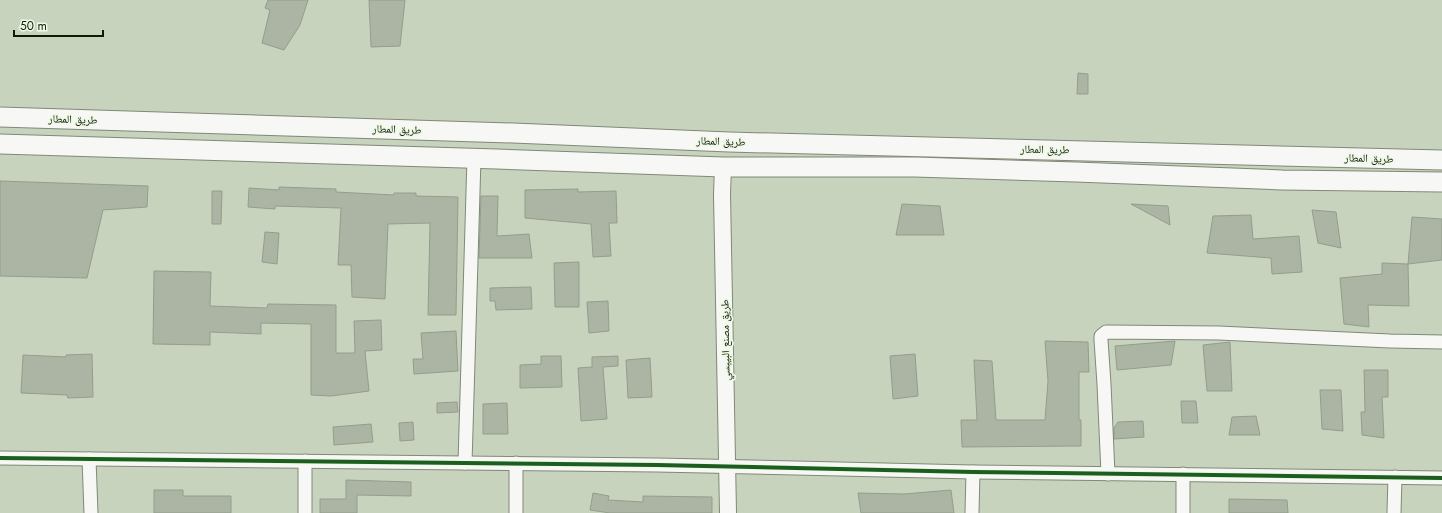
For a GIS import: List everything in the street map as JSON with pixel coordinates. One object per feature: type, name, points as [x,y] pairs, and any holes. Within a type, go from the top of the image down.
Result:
[{"type":"highway","name":"طريق المطار","points":[[0,117],[505,132],[729,142],[1442,160]]},
{"type":"highway","name":"طريق المطار","points":[[0,144],[723,167],[916,167],[1282,180],[1442,182]]},
{"type":"highway","points":[[1280,155],[1282,180]]},
{"type":"main road","name":"طريق مصنع البيبسي","points":[[723,167],[722,194],[728,513]]},
{"type":"street","points":[[465,463],[474,158]]},
{"type":"street","points":[[1108,474],[1101,340],[1102,336],[1106,332],[1219,333],[1382,341],[1442,342]]},
{"type":"street","points":[[0,458],[516,463],[973,472],[1442,478]]},
{"type":"street","points":[[89,459],[91,513]]},
{"type":"street","points":[[305,461],[305,513]]},
{"type":"street","points":[[516,463],[516,513]]},
{"type":"street","points":[[972,513],[973,472]]},
{"type":"street","points":[[1183,474],[1184,513]]},
{"type":"street","points":[[1394,477],[1394,513]]},
{"type":"building","points":[[268,0],[308,0],[300,25],[284,50],[262,43],[270,10],[265,8]]},
{"type":"building","points":[[369,0],[405,0],[400,46],[371,47]]},
{"type":"building","points":[[1078,73],[1088,74],[1088,94],[1077,94]]},
{"type":"building","points":[[0,181],[148,186],[147,207],[103,210],[87,278],[0,276]]},
{"type":"building","points":[[279,187],[336,189],[336,192],[394,195],[394,193],[416,193],[416,196],[458,197],[456,315],[428,315],[430,223],[388,224],[385,299],[352,297],[351,265],[338,265],[341,208],[275,206],[275,209],[248,207],[249,188],[279,190]]},
{"type":"building","points":[[578,189],[578,192],[616,191],[617,223],[609,223],[611,256],[593,257],[591,224],[525,218],[525,190]]},
{"type":"building","points":[[212,191],[222,191],[221,224],[212,224]]},
{"type":"building","points":[[481,196],[498,196],[497,236],[529,234],[532,258],[479,258]]},
{"type":"building","points":[[902,204],[940,206],[944,235],[896,235]]},
{"type":"building","points":[[1131,204],[1168,206],[1170,225]]},
{"type":"building","points":[[1312,210],[1336,212],[1341,248],[1318,243]]},
{"type":"building","points":[[1251,215],[1253,239],[1299,236],[1302,272],[1272,274],[1271,258],[1207,253],[1213,216]]},
{"type":"building","points":[[1412,217],[1442,219],[1442,260],[1408,264]]},
{"type":"building","points":[[265,232],[279,233],[277,264],[262,262]]},
{"type":"building","points":[[579,262],[579,307],[555,307],[554,263]]},
{"type":"building","points":[[1382,263],[1408,264],[1409,306],[1368,305],[1369,327],[1344,324],[1340,278],[1382,274]]},
{"type":"building","points":[[154,271],[211,272],[210,306],[267,308],[268,304],[336,305],[336,353],[355,353],[354,321],[381,320],[382,350],[365,351],[369,391],[331,396],[311,395],[311,324],[261,323],[261,334],[210,332],[210,345],[153,344]]},
{"type":"building","points":[[531,287],[532,309],[496,310],[495,301],[490,301],[490,288]]},
{"type":"building","points":[[608,301],[609,331],[589,333],[587,302]]},
{"type":"building","points":[[456,331],[458,371],[414,374],[413,359],[423,359],[421,333]]},
{"type":"building","points":[[1045,341],[1088,342],[1089,372],[1079,372],[1079,420],[1081,420],[1081,446],[962,447],[961,420],[977,420],[974,360],[992,361],[996,420],[1045,420],[1048,381]]},
{"type":"building","points":[[1175,341],[1171,365],[1117,370],[1115,346]]},
{"type":"building","points":[[1230,342],[1232,391],[1207,391],[1203,345]]},
{"type":"building","points":[[92,354],[93,397],[68,398],[67,395],[21,393],[23,355],[66,357],[66,355]]},
{"type":"building","points":[[915,354],[918,396],[893,399],[890,356]]},
{"type":"building","points":[[541,356],[561,356],[562,387],[520,388],[520,365],[541,364]]},
{"type":"building","points":[[618,356],[618,366],[603,367],[607,419],[581,421],[578,368],[592,367],[592,357]]},
{"type":"building","points":[[650,358],[652,397],[628,398],[626,360]]},
{"type":"building","points":[[1364,370],[1388,370],[1388,397],[1382,397],[1384,438],[1362,435],[1361,412],[1365,412]]},
{"type":"building","points":[[1320,390],[1341,390],[1343,431],[1322,429]]},
{"type":"building","points":[[1181,401],[1196,401],[1198,423],[1182,423]]},
{"type":"building","points":[[457,402],[458,412],[437,413],[437,403]]},
{"type":"building","points":[[507,403],[508,434],[483,434],[483,404]]},
{"type":"building","points":[[1256,416],[1260,435],[1229,435],[1232,417]]},
{"type":"building","points":[[1143,421],[1144,437],[1114,439],[1114,428],[1118,422]]},
{"type":"building","points":[[413,422],[414,440],[400,441],[399,423]]},
{"type":"building","points":[[371,424],[373,442],[334,445],[333,427]]},
{"type":"building","points":[[346,480],[411,482],[411,496],[357,495],[357,513],[320,513],[320,499],[346,499]]},
{"type":"building","points":[[154,490],[183,490],[183,496],[231,496],[231,513],[154,513]]},
{"type":"building","points":[[951,490],[954,513],[861,513],[858,493],[904,494]]},
{"type":"building","points":[[593,493],[609,496],[608,500],[643,502],[643,496],[712,497],[712,513],[610,513],[590,510]]},
{"type":"building","points":[[1229,499],[1287,500],[1288,513],[1229,513]]},
{"type":"cycle path","points":[[0,458],[657,465],[973,472],[1442,478]]}]
